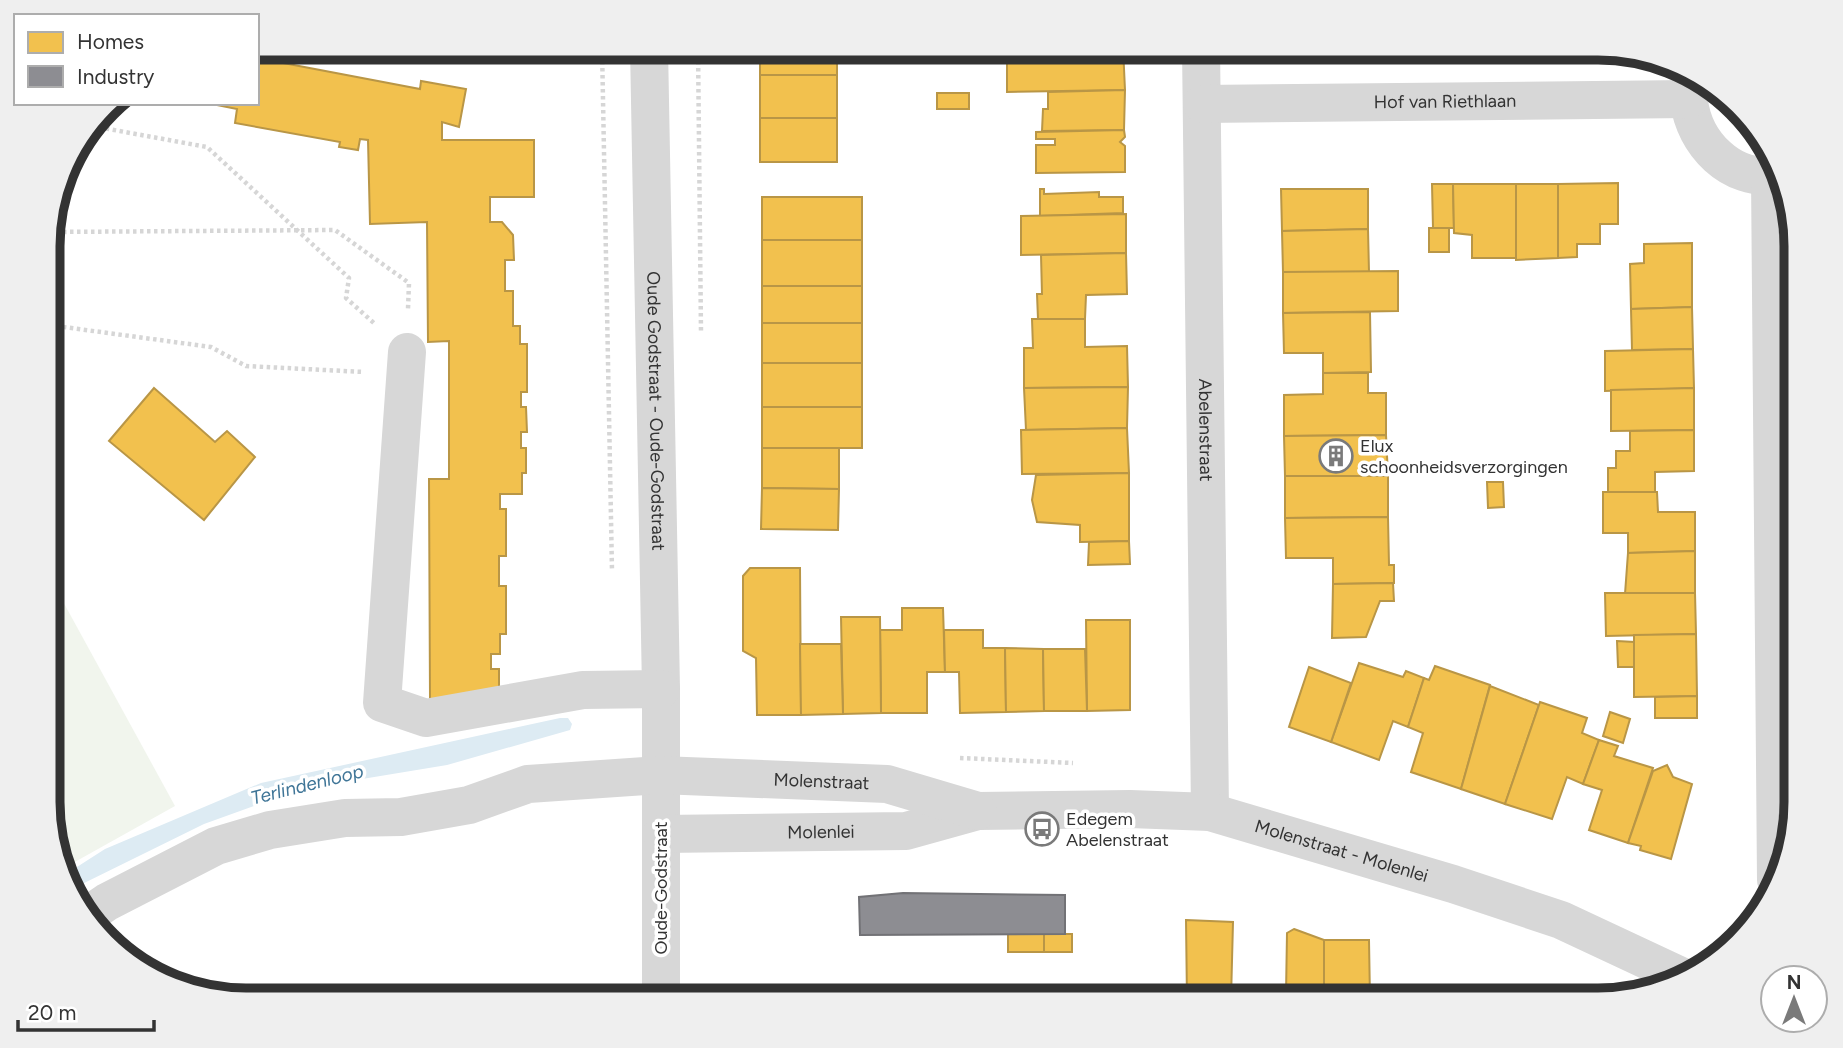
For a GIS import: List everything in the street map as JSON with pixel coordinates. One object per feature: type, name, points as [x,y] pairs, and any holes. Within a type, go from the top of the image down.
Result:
[{"type":"street","name":"Oude Godstraat - Oude-Godstraat","points":[[649,60],[661,690],[660,775]]},
{"type":"street","name":"Abelenstraat","points":[[1201,60],[1210,812]]},
{"type":"street","name":"Hof van Riethlaan","points":[[1202,104],[1691,86],[1695,128],[1713,154],[1739,171],[1769,175]]},
{"type":"street","points":[[1773,184],[1776,855]]},
{"type":"street","points":[[407,363],[382,703],[426,718],[583,690],[661,690]]},
{"type":"street","name":"Molenstraat","points":[[95,910],[216,846],[270,830],[345,818],[401,817],[469,805],[528,783],[660,775],[887,783],[978,811]]},
{"type":"street","name":"Oude-Godstraat","points":[[660,775],[661,988]]},
{"type":"street","name":"Molenstraat - Molenlei","points":[[978,811],[1210,812],[1440,880],[1560,920],[1673,972]]},
{"type":"street","name":"Molenlei","points":[[662,834],[906,831],[978,811]]},
{"type":"path","points":[[102,128],[207,146],[349,278],[346,298],[407,363]]},
{"type":"path","points":[[61,232],[296,228],[335,230],[409,283],[407,363]]},
{"type":"path","points":[[60,326],[211,347],[246,366],[407,363]]},
{"type":"shaded area","points":[[60,596],[175,806],[71,864],[61,827],[60,803]]},
{"type":"water","name":"Terlindenloop","points":[[560,718],[568,718],[572,724],[570,730],[447,765],[350,781],[273,799],[204,824],[79,885],[73,870],[105,849],[261,783]]},
{"type":"building: Homes","points":[[259,60],[268,60],[420,89],[421,81],[466,89],[459,127],[442,122],[442,140],[534,140],[534,197],[490,197],[490,222],[502,222],[513,235],[514,260],[505,260],[505,291],[513,291],[513,326],[520,326],[520,344],[527,344],[527,392],[521,392],[521,407],[526,407],[527,432],[521,432],[521,448],[526,448],[526,473],[522,473],[522,494],[500,494],[500,509],[506,509],[506,556],[499,556],[499,586],[506,586],[506,634],[500,634],[500,654],[491,654],[491,669],[499,669],[499,699],[430,699],[429,479],[449,479],[449,341],[428,342],[427,222],[370,224],[368,140],[360,139],[358,150],[339,147],[340,142],[235,123],[237,109],[217,105],[259,105]]},
{"type":"building: Homes","points":[[760,60],[837,60],[837,75],[760,75]]},
{"type":"building: Homes","points":[[1007,60],[1124,60],[1125,90],[1007,92]]},
{"type":"building: Homes","points":[[760,75],[837,75],[837,118],[760,118]]},
{"type":"building: Homes","points":[[1125,90],[1124,130],[1042,131],[1043,109],[1048,109],[1048,92]]},
{"type":"building: Homes","points":[[937,93],[969,93],[969,109],[937,109]]},
{"type":"building: Homes","points":[[760,118],[837,118],[837,162],[760,162]]},
{"type":"building: Homes","points":[[1124,130],[1125,137],[1120,142],[1125,146],[1125,172],[1036,173],[1036,145],[1055,145],[1055,139],[1036,139],[1036,132]]},
{"type":"building: Homes","points":[[1618,183],[1618,224],[1600,224],[1600,244],[1577,244],[1577,257],[1558,258],[1558,184]]},
{"type":"building: Homes","points":[[1432,184],[1453,184],[1454,228],[1433,228]]},
{"type":"building: Homes","points":[[1453,184],[1516,184],[1516,258],[1472,258],[1472,235],[1454,233]]},
{"type":"building: Homes","points":[[1516,184],[1558,184],[1558,258],[1516,260]]},
{"type":"building: Homes","points":[[1040,189],[1044,189],[1044,194],[1099,192],[1099,197],[1123,197],[1123,213],[1040,216]]},
{"type":"building: Homes","points":[[1281,189],[1368,189],[1368,229],[1282,231]]},
{"type":"building: Homes","points":[[762,197],[862,197],[862,240],[762,240]]},
{"type":"building: Homes","points":[[1126,214],[1126,253],[1021,255],[1021,216]]},
{"type":"building: Homes","points":[[1429,228],[1449,228],[1449,252],[1429,252]]},
{"type":"building: Homes","points":[[1368,229],[1369,272],[1283,272],[1282,231]]},
{"type":"building: Homes","points":[[762,240],[862,240],[862,286],[762,286]]},
{"type":"building: Homes","points":[[1692,243],[1692,307],[1631,309],[1630,264],[1644,263],[1644,244]]},
{"type":"building: Homes","points":[[1126,253],[1127,294],[1086,295],[1085,319],[1038,319],[1037,294],[1042,294],[1041,255]]},
{"type":"building: Homes","points":[[1398,271],[1398,311],[1283,313],[1283,272]]},
{"type":"building: Homes","points":[[762,286],[862,286],[862,323],[762,323]]},
{"type":"building: Homes","points":[[1692,307],[1693,349],[1632,350],[1631,309]]},
{"type":"building: Homes","points":[[1370,312],[1371,372],[1323,373],[1323,353],[1284,353],[1283,313]]},
{"type":"building: Homes","points":[[1032,319],[1085,319],[1085,347],[1127,346],[1128,387],[1024,388],[1024,348],[1033,348]]},
{"type":"building: Homes","points":[[762,323],[862,323],[862,363],[762,363]]},
{"type":"building: Homes","points":[[1693,349],[1694,388],[1605,391],[1605,351]]},
{"type":"building: Homes","points":[[762,363],[862,363],[862,407],[762,407]]},
{"type":"building: Homes","points":[[1323,373],[1368,373],[1368,393],[1386,393],[1386,435],[1284,436],[1284,395],[1323,394]]},
{"type":"building: Homes","points":[[1128,387],[1127,428],[1026,430],[1024,388]]},
{"type":"building: Homes","points":[[154,388],[215,442],[227,431],[255,457],[204,520],[109,441]]},
{"type":"building: Homes","points":[[1694,388],[1694,430],[1611,431],[1611,390]]},
{"type":"building: Homes","points":[[762,407],[862,407],[862,448],[762,448]]},
{"type":"building: Homes","points":[[1127,428],[1129,473],[1022,474],[1021,430]]},
{"type":"building: Homes","points":[[1694,430],[1694,471],[1655,472],[1655,492],[1608,492],[1608,468],[1616,468],[1616,451],[1630,451],[1630,431]]},
{"type":"building: Homes","name":"Elux schoonheidsverzorgingen","points":[[1386,435],[1388,476],[1285,476],[1284,436]]},
{"type":"building: Homes","points":[[762,448],[839,448],[839,489],[762,488]]},
{"type":"building: Homes","points":[[1129,473],[1129,541],[1080,542],[1080,525],[1037,522],[1032,500],[1036,475]]},
{"type":"building: Homes","points":[[1285,476],[1388,476],[1388,517],[1285,518]]},
{"type":"building: Homes","points":[[1487,482],[1503,482],[1504,507],[1488,508]]},
{"type":"building: Homes","points":[[762,488],[839,489],[838,530],[761,529]]},
{"type":"building: Homes","points":[[1603,492],[1657,492],[1658,512],[1695,512],[1695,551],[1628,553],[1628,533],[1603,533]]},
{"type":"building: Homes","points":[[1388,517],[1389,565],[1394,565],[1394,583],[1333,584],[1333,558],[1286,558],[1285,518]]},
{"type":"building: Homes","points":[[1129,541],[1130,564],[1088,565],[1089,542]]},
{"type":"building: Homes","points":[[1695,551],[1695,593],[1625,594],[1628,553]]},
{"type":"building: Homes","points":[[750,568],[800,568],[801,715],[757,715],[756,658],[743,651],[743,576]]},
{"type":"building: Homes","points":[[1393,583],[1394,601],[1380,601],[1366,637],[1332,638],[1333,584]]},
{"type":"building: Homes","points":[[1605,593],[1695,593],[1696,634],[1606,636]]},
{"type":"building: Homes","points":[[902,608],[943,608],[945,672],[927,672],[927,713],[881,713],[880,630],[902,630]]},
{"type":"building: Homes","points":[[841,617],[880,617],[881,713],[843,714]]},
{"type":"building: Homes","points":[[1086,620],[1130,620],[1130,710],[1087,711]]},
{"type":"building: Homes","points":[[944,630],[983,630],[983,648],[1005,648],[1006,712],[960,713],[959,672],[945,672]]},
{"type":"building: Homes","points":[[1696,634],[1697,696],[1634,697],[1634,635]]},
{"type":"building: Homes","points":[[1617,641],[1634,642],[1634,667],[1618,667]]},
{"type":"building: Homes","points":[[800,644],[841,644],[843,714],[801,715]]},
{"type":"building: Homes","points":[[1005,648],[1043,649],[1044,711],[1006,712]]},
{"type":"building: Homes","points":[[1043,649],[1085,649],[1087,711],[1044,711]]},
{"type":"building: Homes","points":[[1359,663],[1403,677],[1406,671],[1424,678],[1408,727],[1393,721],[1379,760],[1331,742]]},
{"type":"building: Homes","points":[[1435,666],[1490,685],[1461,789],[1411,772],[1423,733],[1408,727],[1424,678],[1429,680]]},
{"type":"building: Homes","points":[[1309,667],[1351,683],[1331,742],[1289,727]]},
{"type":"building: Homes","points":[[1490,686],[1539,705],[1505,804],[1461,789]]},
{"type":"building: Homes","points":[[1697,696],[1697,718],[1655,718],[1655,697]]},
{"type":"building: Homes","points":[[1540,702],[1587,718],[1582,733],[1599,740],[1583,784],[1567,777],[1552,819],[1505,804]]},
{"type":"building: Homes","points":[[1610,712],[1630,719],[1623,743],[1603,736]]},
{"type":"building: Homes","points":[[1599,740],[1618,746],[1614,756],[1653,768],[1628,843],[1589,830],[1602,790],[1583,784]]},
{"type":"building: Homes","points":[[1667,765],[1673,777],[1692,784],[1671,859],[1640,850],[1641,846],[1628,843],[1653,771]]},
{"type":"building: Homes","points":[[1186,920],[1233,922],[1231,988],[1187,988]]},
{"type":"building: Homes","points":[[1294,929],[1324,940],[1324,988],[1286,988],[1287,933]]},
{"type":"building: Homes","points":[[1008,934],[1044,934],[1044,952],[1008,952]]},
{"type":"building: Homes","points":[[1044,934],[1072,934],[1072,952],[1044,952]]},
{"type":"building: Homes","points":[[1324,940],[1369,940],[1370,988],[1324,988]]},
{"type":"building: Homes","points":[[773,987],[811,987],[811,988]]},
{"type":"building: Industry","points":[[903,893],[1065,895],[1065,934],[860,935],[859,897]]},
{"type":"place","name":"Elux schoonheidsverzorgingen","points":[[1336,456]]},
{"type":"place","name":"Edegem Abelenstraat","points":[[1042,829]]}]
